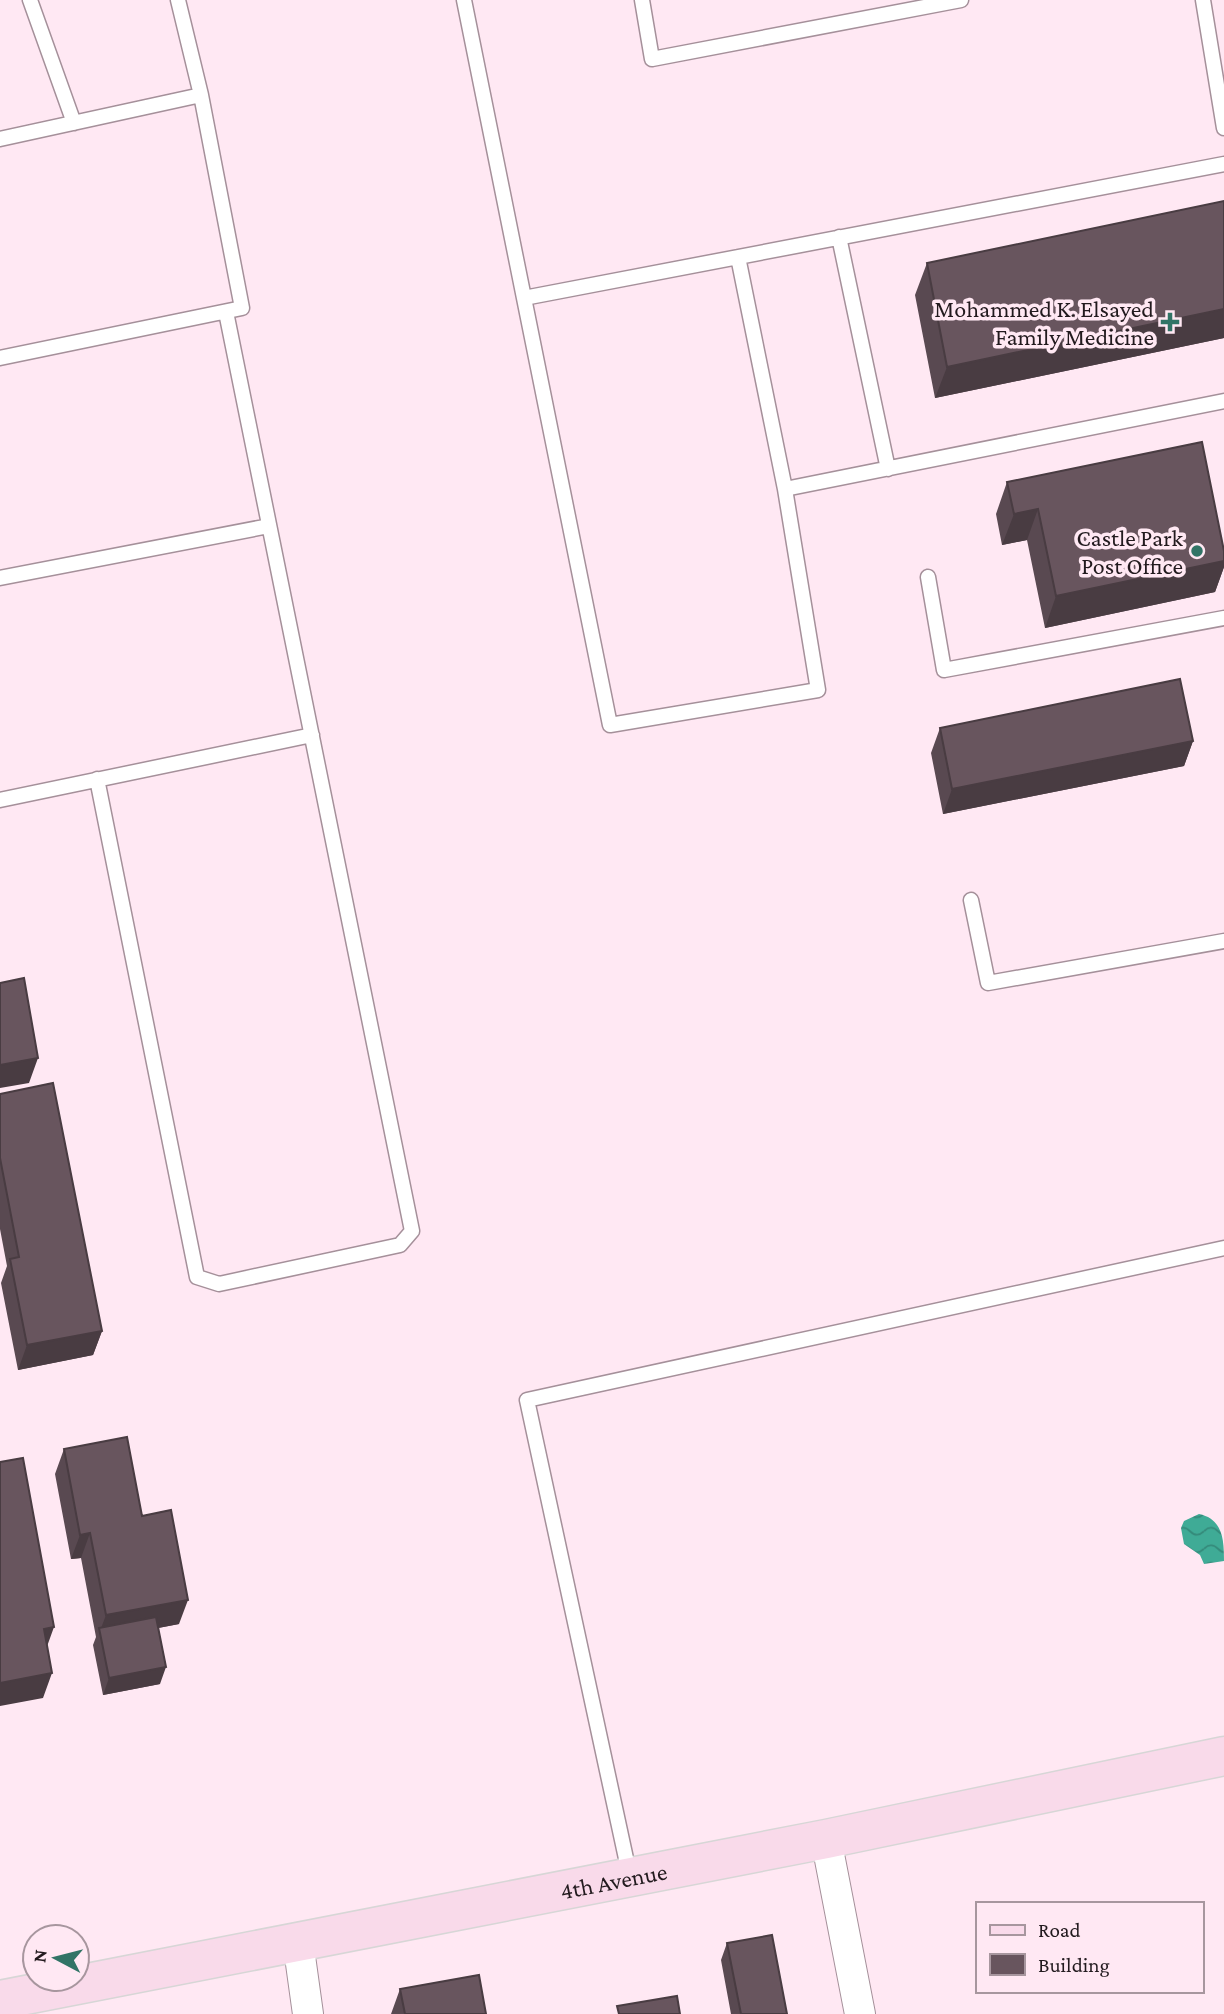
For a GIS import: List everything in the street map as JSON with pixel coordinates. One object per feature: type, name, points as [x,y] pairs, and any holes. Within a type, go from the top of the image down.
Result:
[{"type":"main road","name":"4th Avenue","points":[[0,2000],[826,1839],[1224,1756]]},
{"type":"street","points":[[826,1839],[860,2014]]},
{"type":"street","points":[[298,1942],[308,2014]]},
{"type":"lane","points":[[30,0],[74,123]]},
{"type":"lane","points":[[0,358],[243,308],[201,95],[178,0]]},
{"type":"lane","points":[[464,0],[610,725],[818,690],[785,489],[738,257]]},
{"type":"lane","points":[[642,0],[652,58],[961,0]]},
{"type":"lane","points":[[1203,0],[1224,128]]},
{"type":"lane","points":[[0,139],[201,95]]},
{"type":"lane","points":[[524,298],[1224,164]]},
{"type":"lane","points":[[839,237],[888,469]]},
{"type":"lane","points":[[97,779],[197,1277],[219,1284],[400,1245],[412,1231],[226,312]]},
{"type":"lane","points":[[785,489],[1224,401]]},
{"type":"lane","points":[[0,578],[269,526]]},
{"type":"lane","points":[[928,577],[944,670],[1224,618]]},
{"type":"lane","points":[[0,800],[313,735]]},
{"type":"lane","points":[[971,900],[988,983],[1224,941]]},
{"type":"lane","points":[[630,1878],[527,1400],[1224,1248]]},
{"type":"water","points":[[1199,1514],[1213,1520],[1217,1526],[1222,1538],[1224,1561],[1204,1564],[1200,1555],[1184,1544],[1181,1528],[1184,1521]]},
{"type":"building","points":[[1224,201],[1224,309],[947,367],[927,263]]},
{"type":"building","points":[[1202,442],[1224,561],[1056,596],[1038,509],[1014,514],[1007,482]]},
{"type":"building","points":[[1180,679],[1193,741],[952,789],[940,728]]},
{"type":"building","points":[[24,978],[38,1058],[0,1065],[0,983]]},
{"type":"building","points":[[53,1083],[102,1331],[27,1345],[10,1259],[19,1257],[0,1158],[0,1094]]},
{"type":"building","points":[[127,1437],[142,1516],[171,1510],[188,1600],[106,1615],[90,1533],[80,1535],[64,1449]]},
{"type":"building","points":[[23,1458],[54,1627],[44,1629],[52,1673],[0,1683],[0,1462]]},
{"type":"building","points":[[156,1617],[166,1667],[109,1678],[99,1628]]},
{"type":"building","points":[[772,1935],[787,2014],[741,2014],[727,1943]]},
{"type":"building","points":[[479,1975],[486,2014],[405,2014],[400,1989]]},
{"type":"building","points":[[677,1996],[680,2014],[619,2014],[617,2006]]},
{"type":"place","name":"Mohammed K. Elsayed Family Medicine","points":[[1170,322]]},
{"type":"place","name":"Castle Park Post Office","points":[[1197,551]]}]
